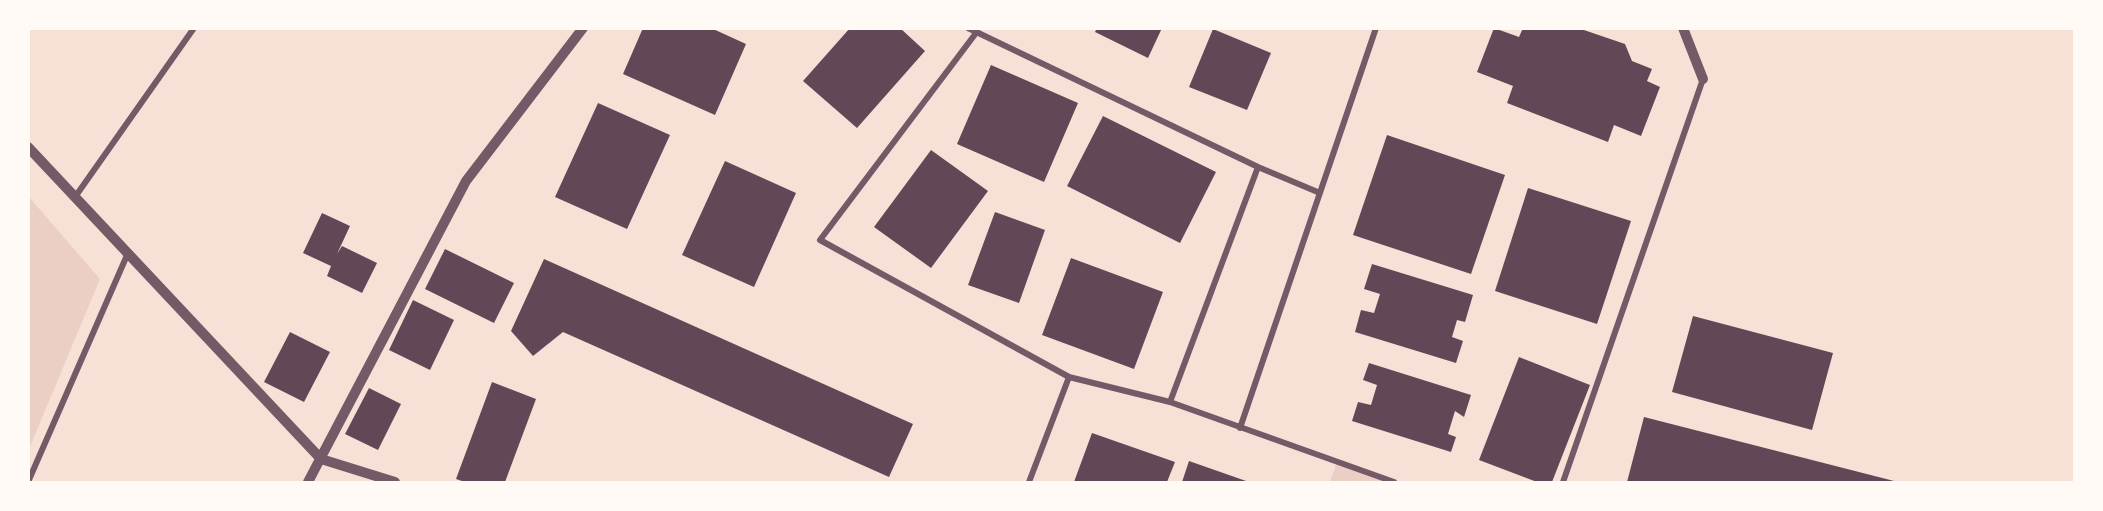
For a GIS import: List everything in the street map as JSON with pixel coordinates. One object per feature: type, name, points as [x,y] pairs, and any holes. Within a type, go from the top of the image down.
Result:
[{"type":"street","points":[[75,197],[194,28]]},
{"type":"street","points":[[308,483],[466,181],[583,28]]},
{"type":"street","points":[[968,28],[1258,167],[1320,193]]},
{"type":"street","points":[[1240,428],[1376,28]]},
{"type":"street","points":[[1563,483],[1703,79],[1683,28]]},
{"type":"street","points":[[976,33],[820,240],[1069,376],[1170,402],[1394,483]]},
{"type":"street","points":[[28,147],[321,459],[395,483]]},
{"type":"street","points":[[1170,402],[1258,167]]},
{"type":"street","points":[[28,482],[128,253]]},
{"type":"street","points":[[1029,483],[1069,376]]},
{"type":"shaded area","points":[[28,197],[100,279],[29,449]]},
{"type":"shaded area","points":[[1337,462],[1394,482],[1330,482]]},
{"type":"building","points":[[643,28],[711,28],[746,44],[715,115],[623,74]]},
{"type":"building","points":[[850,28],[900,28],[925,51],[857,128],[803,81]]},
{"type":"building","points":[[1097,28],[1162,28],[1148,58],[1095,32]]},
{"type":"building","points":[[1494,28],[1519,37],[1523,28],[1578,28],[1625,44],[1632,61],[1652,69],[1647,81],[1660,87],[1641,136],[1614,125],[1608,142],[1507,103],[1513,86],[1477,72]]},
{"type":"building","points":[[1213,29],[1271,53],[1247,110],[1189,87]]},
{"type":"building","points":[[991,65],[1078,103],[1044,182],[957,144]]},
{"type":"building","points":[[598,103],[670,135],[627,229],[555,197]]},
{"type":"building","points":[[1103,116],[1216,172],[1180,243],[1067,186]]},
{"type":"building","points":[[1387,135],[1505,175],[1471,274],[1353,235]]},
{"type":"building","points":[[931,150],[988,191],[931,268],[874,227]]},
{"type":"building","points":[[725,161],[796,193],[754,287],[682,255]]},
{"type":"building","points":[[1528,188],[1631,221],[1597,324],[1495,291]]},
{"type":"building","points":[[995,212],[1045,230],[1019,303],[968,285]]},
{"type":"building","points":[[322,213],[350,226],[337,254],[342,246],[377,263],[362,293],[327,276],[331,266],[303,253]]},
{"type":"building","points":[[445,249],[514,283],[494,323],[425,289]]},
{"type":"building","points":[[1071,258],[1163,292],[1134,369],[1042,335]]},
{"type":"building","points":[[544,259],[913,424],[889,477],[563,332],[533,356],[511,331]]},
{"type":"building","points":[[1372,264],[1473,295],[1465,322],[1457,320],[1452,337],[1463,341],[1456,363],[1355,332],[1361,310],[1374,313],[1380,294],[1364,289]]},
{"type":"building","points":[[413,300],[454,320],[430,370],[389,350]]},
{"type":"building","points":[[1693,316],[1833,353],[1812,430],[1672,392]]},
{"type":"building","points":[[290,332],[330,352],[304,402],[264,382]]},
{"type":"building","points":[[1519,357],[1590,385],[1552,482],[1537,482],[1479,460]]},
{"type":"building","points":[[1369,363],[1471,395],[1464,417],[1455,411],[1448,434],[1456,437],[1451,452],[1352,421],[1358,402],[1371,405],[1377,385],[1363,380]]},
{"type":"building","points":[[492,382],[536,399],[505,482],[465,482],[456,479]]},
{"type":"building","points":[[369,388],[401,404],[378,450],[345,434]]},
{"type":"building","points":[[1644,417],[1898,482],[1627,482]]},
{"type":"building","points":[[1092,433],[1175,462],[1167,482],[1074,482]]},
{"type":"building","points":[[1189,461],[1249,482],[1182,482]]}]
